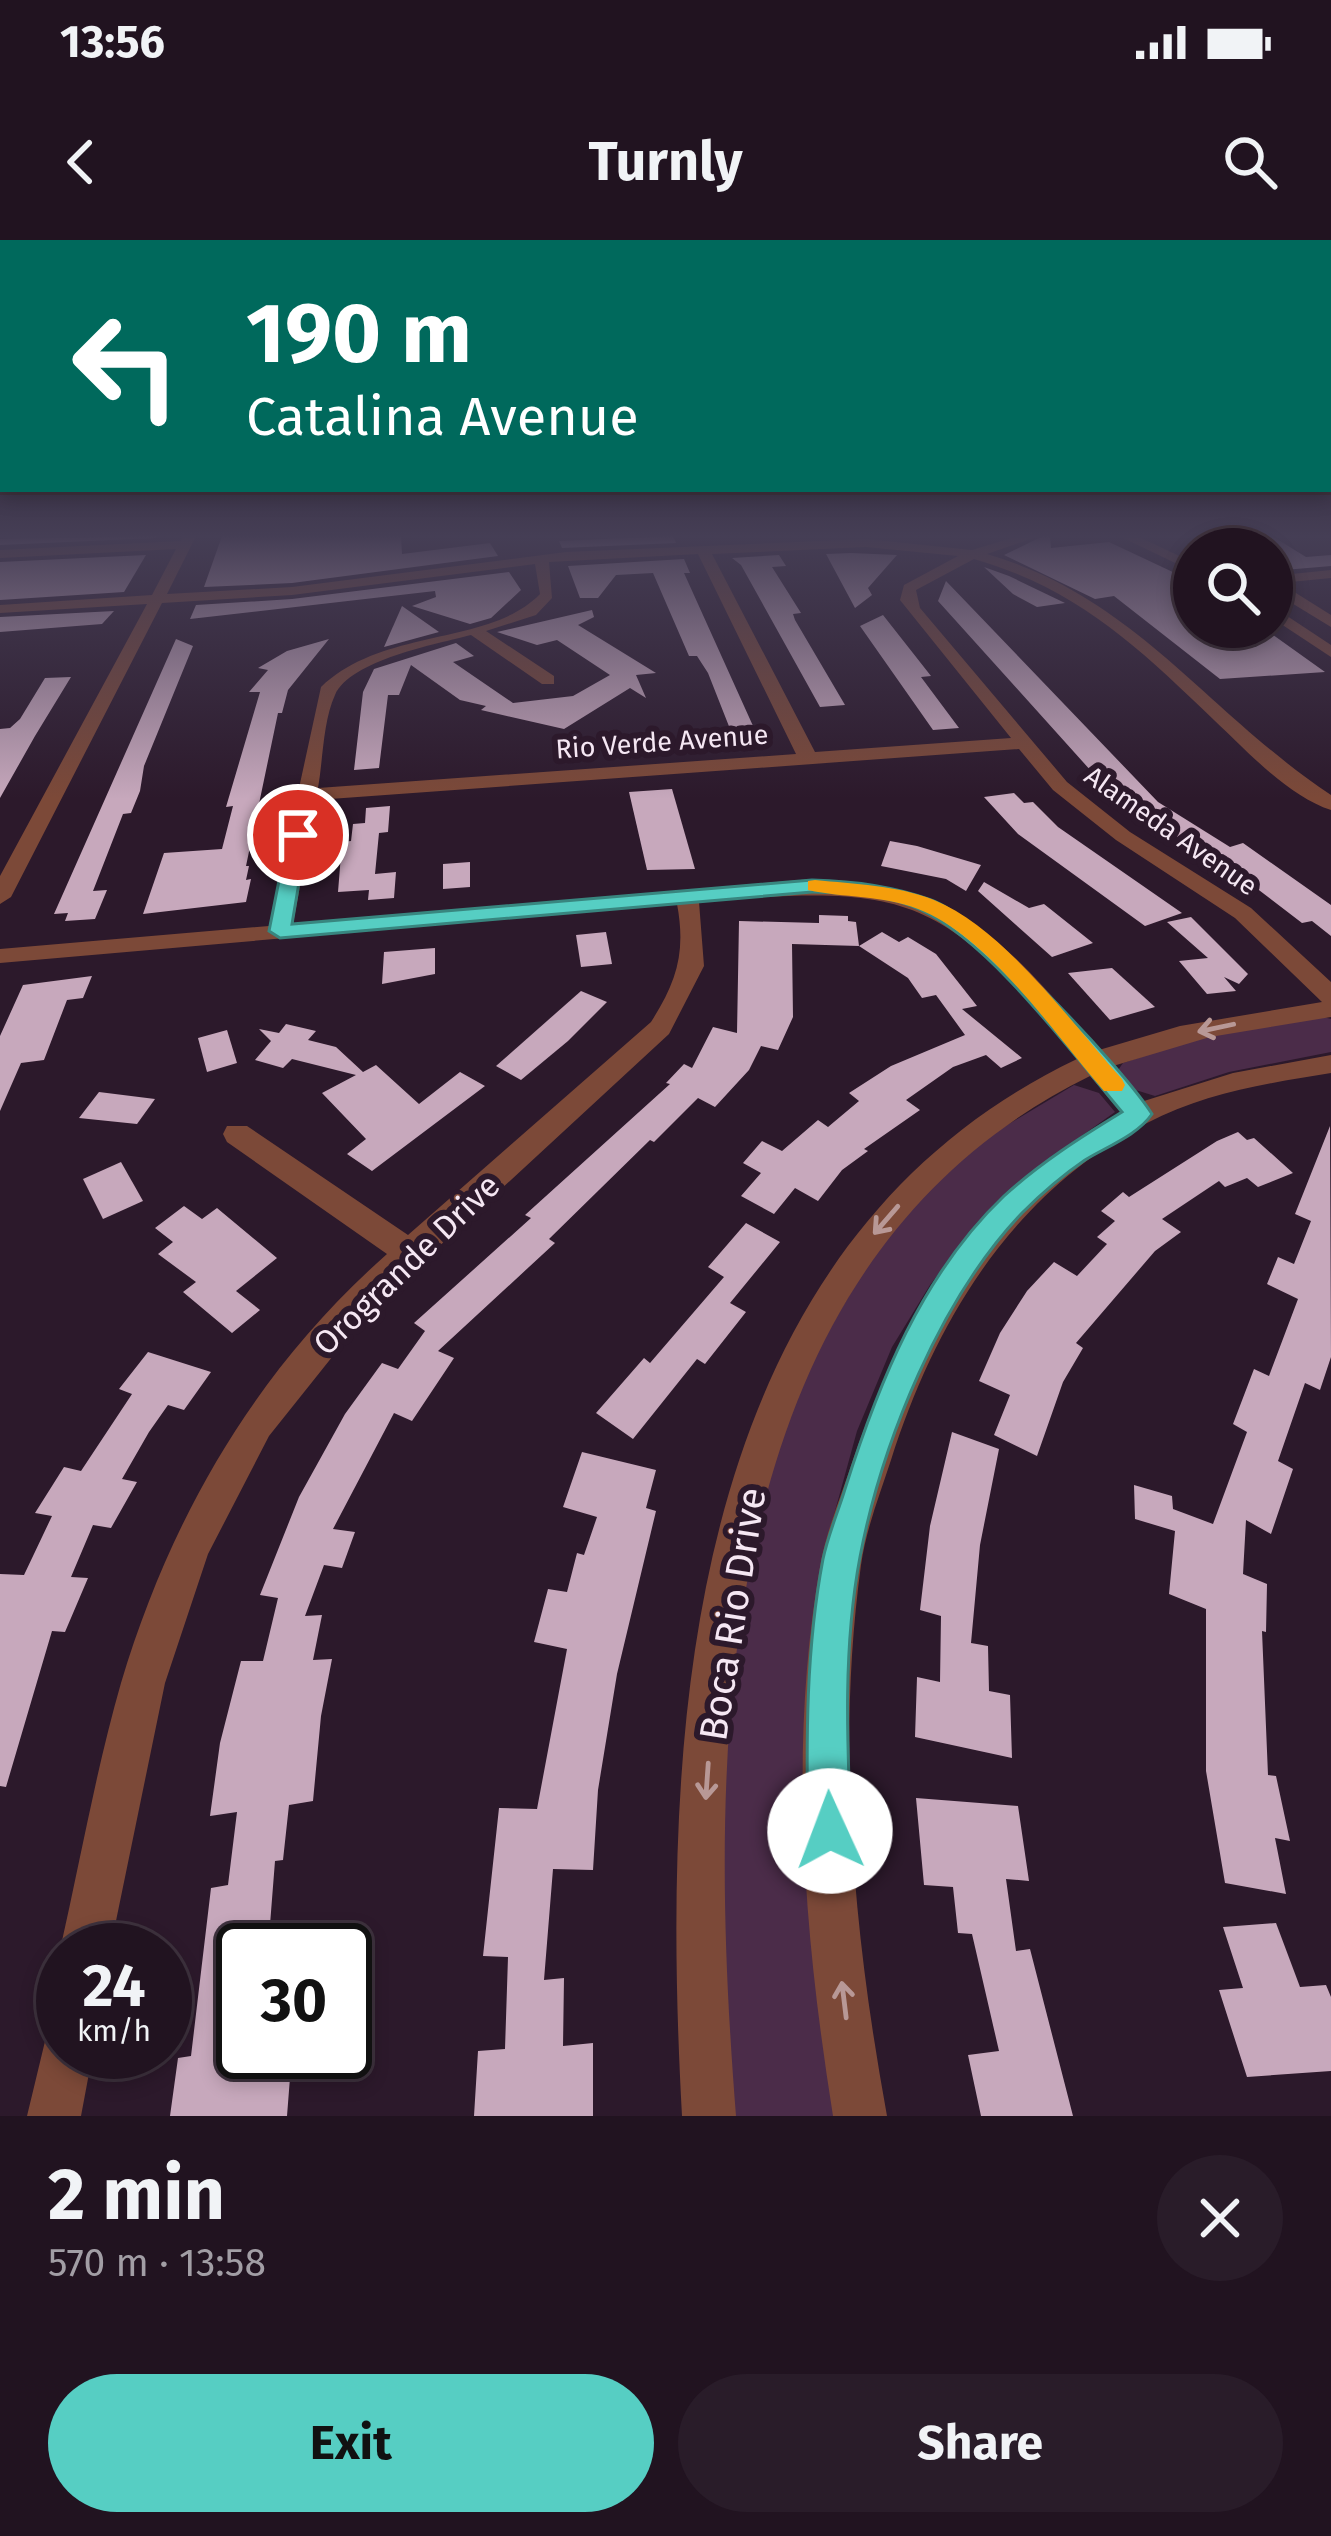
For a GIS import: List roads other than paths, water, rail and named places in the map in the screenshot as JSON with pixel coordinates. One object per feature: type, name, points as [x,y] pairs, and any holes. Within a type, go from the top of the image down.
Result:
[{"type":"street","points":[[0,897],[142,624]]},
{"type":"street","points":[[280,931],[325,698],[333,682],[368,661],[501,624]]},
{"type":"street","points":[[740,624],[808,758]]},
{"type":"street","name":"Alameda Avenue","points":[[926,624],[1023,743],[1088,811],[1243,913],[1331,996]]},
{"type":"street","points":[[1114,624],[1275,764],[1331,804]]},
{"type":"street","points":[[1293,626],[1331,652]]},
{"type":"street","points":[[475,632],[548,680]]},
{"type":"street","name":"Rio Verde Avenue","points":[[305,795],[1023,743]]},
{"type":"street","points":[[0,846],[27,844]]},
{"type":"street","points":[[0,956],[812,886],[861,888],[929,905],[1003,961],[1139,1114]]},
{"type":"street","name":"Orogrande Drive","points":[[91,1923],[143,1683],[190,1546],[256,1424],[356,1302],[660,1028],[687,985],[698,952],[687,897]]},
{"type":"street","name":"Boca Rio Drive","points":[[709,2116],[698,1918],[715,1668],[745,1502],[785,1382],[832,1294],[879,1226],[928,1174],[979,1129],[1092,1063],[1166,1038],[1331,1009]]},
{"type":"street","points":[[860,2116],[832,1909],[826,1714],[842,1557],[883,1423],[914,1346],[964,1265],[1012,1206],[1071,1156],[1139,1114],[1282,1071],[1331,1064]]},
{"type":"street","points":[[237,1134],[408,1252]]},
{"type":"street","points":[[54,2116],[61,2079]]}]
